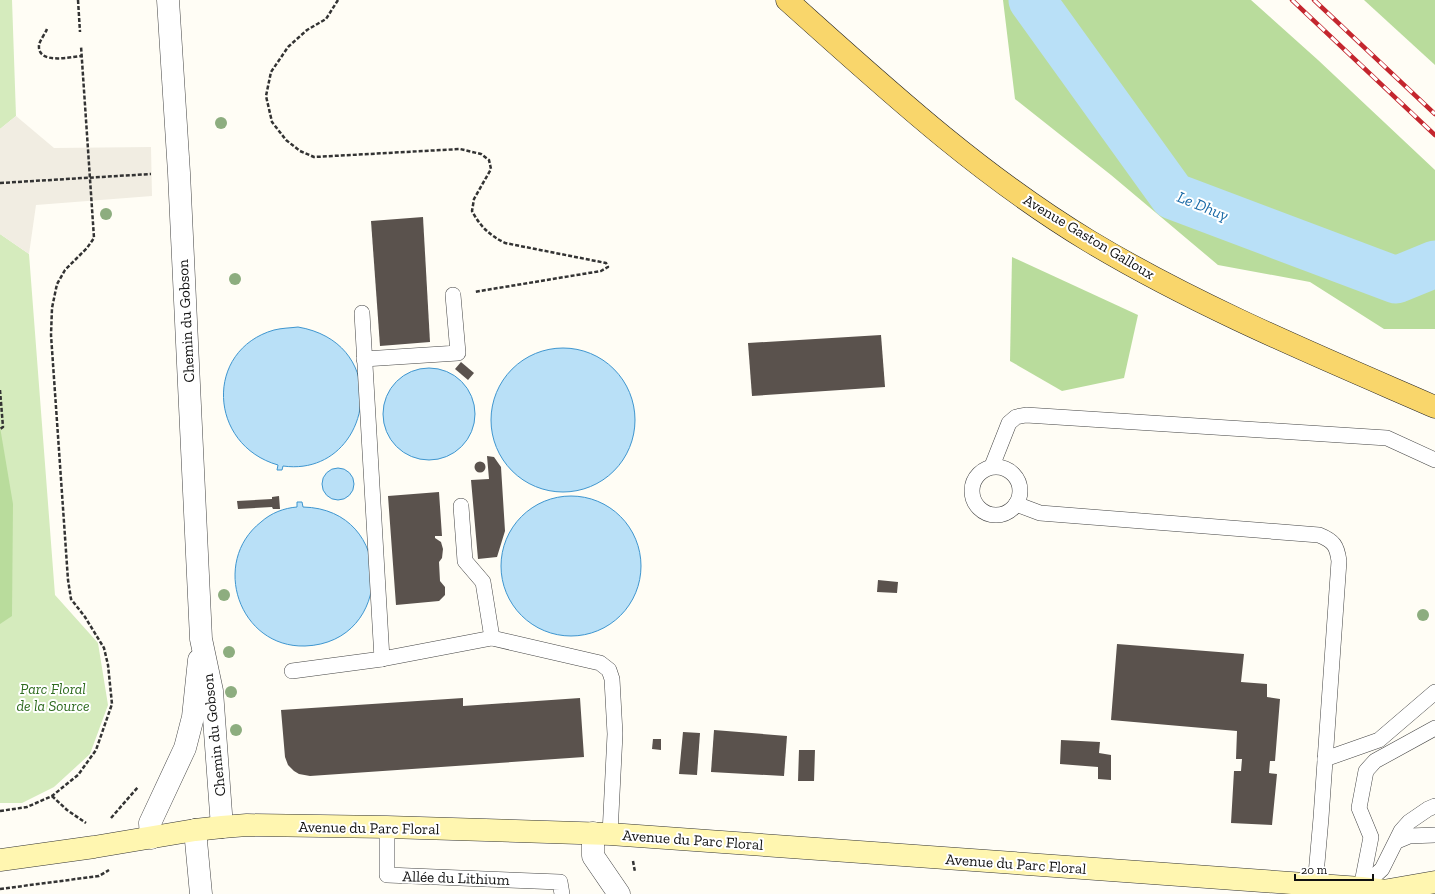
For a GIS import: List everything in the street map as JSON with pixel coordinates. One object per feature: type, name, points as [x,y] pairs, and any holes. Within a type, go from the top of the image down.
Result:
[{"type":"main road","name":"Avenue Gaston Galloux","points":[[787,0],[954,146],[1020,195],[1089,241],[1183,293],[1278,338],[1435,407]]},
{"type":"main road","name":"Avenue du Parc Floral","points":[[0,860],[222,827],[247,825],[387,827],[601,833],[1315,886],[1361,888],[1396,892],[1435,882]]},
{"type":"street","name":"Chemin du Gobson","points":[[152,838],[150,823],[185,748],[191,725],[201,643],[178,165],[168,0]]},
{"type":"street","name":"Chemin du Gobson","points":[[201,643],[212,691],[222,827]]},
{"type":"street","points":[[195,830],[201,894]]},
{"type":"street","points":[[601,833],[593,856],[619,894]]},
{"type":"lane","points":[[364,359],[458,353],[453,295]]},
{"type":"lane","points":[[362,313],[382,659]]},
{"type":"lane","points":[[992,466],[1009,423],[1016,417],[1026,415],[1387,438],[1435,460]]},
{"type":"lane","points":[[992,466],[1000,467],[1014,474],[1019,481],[1020,489],[1020,497],[1016,504],[1011,510],[1004,514],[988,514],[981,510],[975,504],[971,488],[978,474],[992,466]]},
{"type":"lane","points":[[1016,504],[1040,514],[1319,535],[1329,539],[1338,549],[1339,561],[1322,818],[1315,886]]},
{"type":"lane","points":[[461,506],[465,562],[483,582],[492,638]]},
{"type":"lane","points":[[292,671],[382,659],[492,638],[600,663],[609,670],[612,679],[615,734],[601,833]]},
{"type":"lane","points":[[1325,760],[1379,740],[1435,692]]},
{"type":"lane","points":[[1361,888],[1371,838],[1359,808],[1366,771],[1375,761],[1435,728]]},
{"type":"lane","points":[[1361,888],[1382,869],[1402,831],[1410,822],[1433,808]]},
{"type":"lane","name":"Allée du Lithium","points":[[387,827],[387,875],[560,882],[562,894]]},
{"type":"lane","points":[[1397,841],[1409,836],[1435,835]]},
{"type":"path","points":[[78,0],[80,32]]},
{"type":"path","points":[[338,0],[326,19],[307,30],[288,47],[271,72],[266,96],[272,122],[286,140],[300,151],[314,157],[460,149],[481,154],[489,160],[490,169],[474,199],[472,211],[478,222],[493,237],[505,243],[606,263],[608,267],[601,271],[453,295]]},
{"type":"path","points":[[48,29],[39,45],[43,56],[50,58],[81,56]]},
{"type":"path","points":[[0,810],[27,806],[52,796],[78,775],[96,750],[112,704],[108,665],[104,648],[85,617],[71,599],[68,580],[51,334],[52,308],[57,284],[65,270],[87,248],[94,238],[81,46]]},
{"type":"path","points":[[0,182],[151,174]]},
{"type":"path","points":[[0,390],[3,427],[0,429]]},
{"type":"path","points":[[52,796],[67,810],[86,824]]},
{"type":"path","points":[[0,889],[99,876]]},
{"type":"green space","points":[[0,0],[12,0],[16,116],[0,129]]},
{"type":"green space","points":[[1003,0],[1251,0],[1318,60],[1435,170],[1435,329],[1384,329],[1310,282],[1218,265],[1111,175],[1015,99]]},
{"type":"green space","points":[[1364,0],[1435,0],[1435,65]]},
{"type":"green space","name":"Parc Floral de la Source","points":[[0,234],[29,254],[55,595],[98,643],[108,705],[90,754],[54,787],[22,803],[0,803]]},
{"type":"green space","points":[[1012,257],[1138,315],[1124,378],[1062,391],[1010,361]]},
{"type":"green space","points":[[0,427],[13,504],[12,616],[0,624]]},
{"type":"shaded area","points":[[16,116],[54,148],[151,147],[152,196],[36,205],[29,254],[0,234],[0,129]]},
{"type":"water","points":[[298,327],[329,338],[350,358],[360,382],[360,407],[352,432],[336,452],[313,464],[283,466],[282,470],[277,470],[278,465],[255,454],[238,438],[228,419],[224,398],[226,376],[235,357],[251,341],[274,330]]},
{"type":"water","points":[[556,348],[570,348],[597,356],[609,364],[619,374],[630,392],[634,406],[634,434],[630,448],[619,466],[609,476],[591,487],[570,492],[556,492],[529,484],[517,476],[507,466],[496,448],[491,427],[491,413],[499,386],[507,374],[517,364],[535,353]]},
{"type":"water","points":[[429,368],[447,372],[461,382],[471,396],[475,414],[471,432],[461,446],[447,456],[429,460],[411,456],[397,446],[387,432],[383,414],[387,396],[397,382],[411,372]]},
{"type":"water","points":[[338,468],[349,473],[354,484],[349,495],[338,500],[327,495],[322,484],[327,473]]},
{"type":"water","points":[[578,496],[598,501],[621,516],[636,539],[640,552],[640,580],[636,593],[621,616],[598,631],[585,635],[564,636],[544,631],[521,616],[506,593],[502,580],[501,559],[506,539],[521,516],[544,501],[557,497]]},
{"type":"water","points":[[297,502],[302,502],[303,507],[333,513],[355,529],[368,551],[373,576],[368,601],[356,623],[335,639],[305,646],[282,643],[263,633],[249,618],[239,600],[235,579],[237,559],[246,539],[261,522],[269,516],[287,508],[297,507]]},
{"type":"building","points":[[423,217],[430,342],[380,346],[371,221]]},
{"type":"building","points":[[881,335],[885,387],[752,396],[748,343]]},
{"type":"building","points":[[461,362],[474,373],[468,380],[455,369]]},
{"type":"building","points":[[487,456],[494,457],[501,467],[505,531],[497,557],[478,559],[471,480],[489,479]]},
{"type":"building","points":[[480,461],[484,463],[486,467],[484,471],[480,473],[476,471],[474,467],[476,463]]},
{"type":"building","points":[[439,492],[442,536],[435,536],[435,538],[441,542],[443,549],[442,558],[439,562],[440,581],[445,587],[445,595],[439,601],[396,605],[388,496]]},
{"type":"building","points":[[279,496],[280,509],[273,509],[272,507],[238,509],[237,501],[272,499],[272,497]]},
{"type":"building","points":[[878,580],[898,582],[897,593],[877,592]]},
{"type":"building","points":[[1117,644],[1244,654],[1241,682],[1267,684],[1267,697],[1280,699],[1275,761],[1270,761],[1269,773],[1277,774],[1272,825],[1231,823],[1234,771],[1241,771],[1242,759],[1236,759],[1237,731],[1111,720]]},
{"type":"building","points":[[463,698],[463,706],[580,698],[584,757],[310,776],[299,774],[294,771],[288,765],[285,757],[281,710]]},
{"type":"building","points":[[714,730],[787,736],[784,776],[711,772]]},
{"type":"building","points":[[683,732],[700,733],[697,775],[679,774]]},
{"type":"building","points":[[653,739],[661,739],[661,750],[652,749]]},
{"type":"building","points":[[1061,740],[1100,742],[1099,753],[1111,755],[1111,780],[1098,779],[1098,767],[1060,764]]},
{"type":"building","points":[[799,750],[815,750],[814,781],[798,781]]},
{"type":"waterway","name":"Le Dhuy","points":[[1032,0],[1173,196],[1396,280],[1435,264]]},
{"type":"railway","points":[[1292,0],[1435,135]]},
{"type":"railway","points":[[1314,0],[1435,114]]}]
